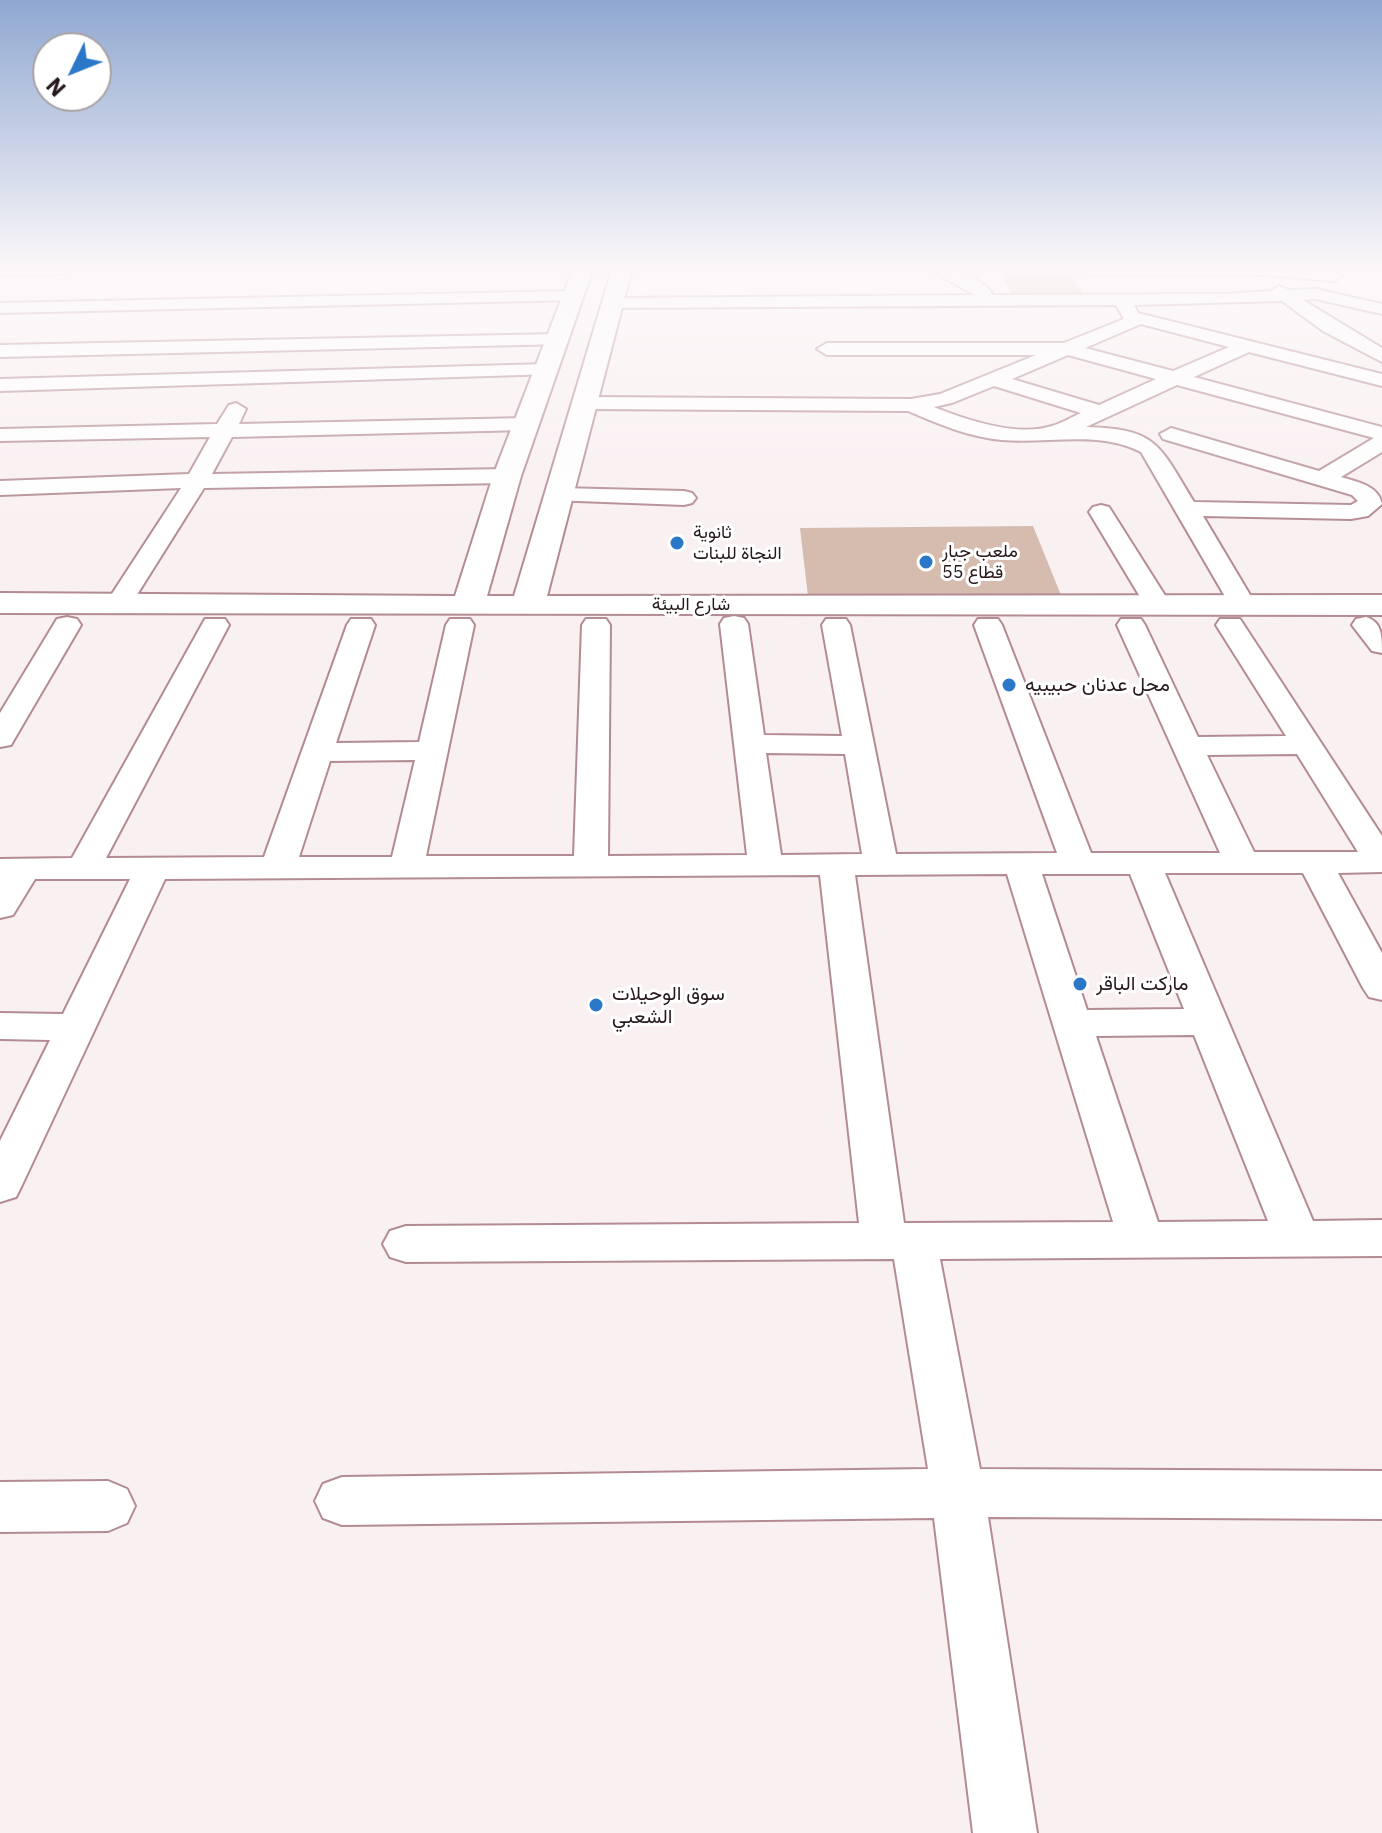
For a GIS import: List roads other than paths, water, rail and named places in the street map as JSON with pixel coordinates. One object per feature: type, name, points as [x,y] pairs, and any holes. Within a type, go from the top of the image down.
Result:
[{"type":"street","points":[[119,603],[228,428],[261,355]]},
{"type":"street","points":[[407,867],[464,615],[507,476],[553,355]]},
{"type":"street","points":[[528,605],[599,355]]},
{"type":"street","points":[[828,355],[838,404]]},
{"type":"street","points":[[585,403],[911,405],[945,399],[1052,355]]},
{"type":"street","points":[[1087,355],[1382,434]]},
{"type":"street","points":[[1052,435],[1226,355]]},
{"type":"street","points":[[1281,355],[1382,380]]},
{"type":"street","points":[[1210,361],[1239,368]]},
{"type":"street","points":[[0,385],[547,370]]},
{"type":"street","points":[[959,373],[1000,376],[1100,412]]},
{"type":"street","points":[[911,405],[946,420],[998,433],[1117,437],[1145,444],[1189,509],[1236,615],[1307,745],[1382,862]]},
{"type":"street","points":[[0,435],[527,424]]},
{"type":"street","points":[[1171,434],[1360,490],[1372,501],[1360,511],[1351,512],[1189,509]]},
{"type":"street","points":[[1321,479],[1382,443]]},
{"type":"street","points":[[0,488],[507,476]]},
{"type":"street","points":[[559,495],[684,498]]},
{"type":"street","points":[[1101,512],[1158,605]]},
{"type":"street","name":"شارع البيئة","points":[[0,603],[119,603],[464,615],[596,625],[1131,625],[1236,615]]},
{"type":"street","name":"شارع البيئة","points":[[0,625],[361,625],[528,605],[1158,605],[1236,615],[1378,625]]},
{"type":"street","points":[[734,624],[765,865]]},
{"type":"street","points":[[0,738],[67,625]]},
{"type":"street","points":[[84,868],[215,625]]},
{"type":"street","points":[[278,867],[361,625]]},
{"type":"street","points":[[591,866],[596,625]]},
{"type":"street","points":[[836,625],[881,864]]},
{"type":"street","points":[[988,625],[1078,864]]},
{"type":"street","points":[[1131,625],[1242,863]]},
{"type":"street","points":[[749,744],[859,745]]},
{"type":"street","points":[[1187,746],[1307,745]]},
{"type":"street","points":[[317,752],[433,751]]},
{"type":"street","points":[[1315,862],[1382,988]]},
{"type":"street","points":[[0,907],[12,869],[1382,862]]},
{"type":"street","points":[[1143,863],[1298,1238]]},
{"type":"street","points":[[836,864],[898,1239],[958,1493],[1005,1833]]},
{"type":"street","points":[[1021,864],[1141,1238]]},
{"type":"street","points":[[0,1185],[153,868]]},
{"type":"street","points":[[1072,1023],[1209,1022]]},
{"type":"street","points":[[0,1026],[76,1027]]},
{"type":"street","points":[[406,1244],[1382,1238]]},
{"type":"street","points":[[342,1501],[958,1493],[1382,1495]]},
{"type":"street","points":[[0,1507],[108,1506]]},
{"type":"place","name":"ثانوية النجاة للبنات","points":[[677,543]]},
{"type":"place","name":"ملعب جبار قطاع 55","points":[[926,562]]},
{"type":"place","name":"محل عدنان حبيبيه","points":[[1009,685]]},
{"type":"place","name":"ماركت الباقر","points":[[1080,984]]},
{"type":"place","name":"سوق الوحيلات الشعبي","points":[[596,1005]]}]
